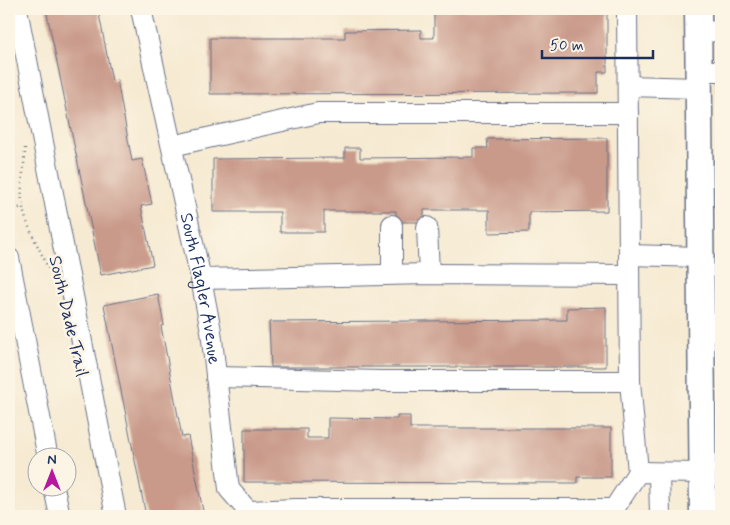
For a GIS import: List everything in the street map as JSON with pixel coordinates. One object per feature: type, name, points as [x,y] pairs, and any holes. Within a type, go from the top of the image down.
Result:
[{"type":"main road","points":[[706,24],[700,257],[702,473],[709,510]]},
{"type":"street","points":[[17,9],[116,516]]},
{"type":"street","name":"South Flagler Avenue","points":[[141,9],[211,331],[229,489],[248,511],[297,513]]},
{"type":"street","points":[[297,513],[614,512],[638,472],[630,381],[627,9]]},
{"type":"street","points":[[628,86],[706,77]]},
{"type":"street","points":[[172,146],[318,113],[628,113]]},
{"type":"street","points":[[392,225],[392,274]]},
{"type":"street","points":[[427,227],[429,274]]},
{"type":"street","points":[[201,278],[429,274],[629,265],[700,257]]},
{"type":"street","points":[[9,258],[46,448]]},
{"type":"street","points":[[216,377],[381,381],[630,381]]},
{"type":"street","points":[[638,472],[702,473]]},
{"type":"street","points":[[659,473],[660,516]]},
{"type":"street","points":[[56,498],[60,516]]},
{"type":"path","name":"South Dade Trail","points":[[25,148],[21,187],[23,208],[26,219],[50,272]]},
{"type":"path","points":[[9,210],[23,208]]},
{"type":"shaded area","points":[[713,9],[721,9],[721,92],[713,92]]},
{"type":"building","points":[[46,9],[98,9],[112,81],[117,80],[132,161],[142,159],[152,204],[141,206],[153,265],[101,275]]},
{"type":"building","points":[[434,9],[607,9],[607,72],[598,72],[598,93],[210,94],[210,38],[345,38],[345,31],[421,30],[421,38],[434,38]]},
{"type":"building","points":[[607,138],[607,211],[529,212],[529,232],[489,233],[489,210],[424,210],[424,222],[396,222],[396,211],[324,211],[324,232],[280,232],[280,212],[213,212],[213,159],[345,158],[345,148],[360,148],[360,158],[473,157],[473,148],[488,148],[487,139]]},
{"type":"building","points":[[158,294],[164,325],[161,326],[182,437],[188,436],[204,516],[146,516],[104,305]]},
{"type":"building","points":[[606,307],[606,367],[271,367],[269,322],[567,320],[567,308]]},
{"type":"building","points":[[397,416],[410,416],[410,428],[611,428],[611,477],[577,477],[577,483],[244,482],[244,429],[307,429],[307,438],[328,438],[328,418],[397,419]]}]
